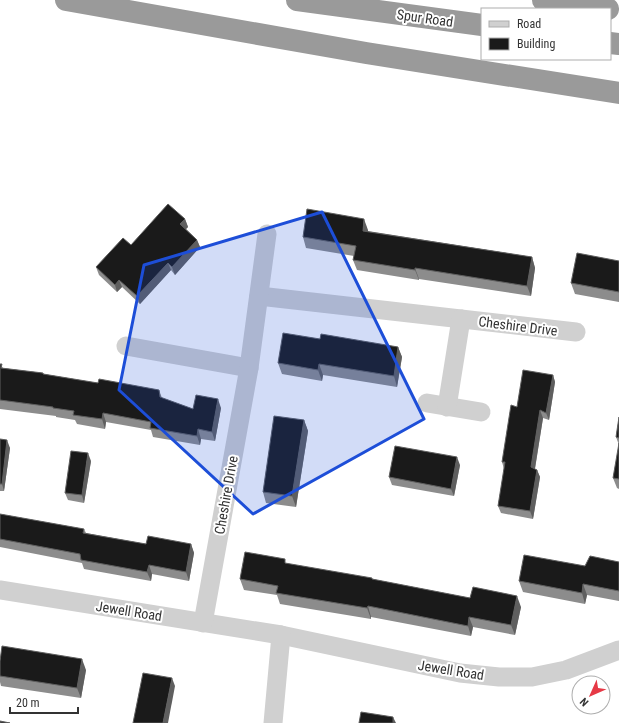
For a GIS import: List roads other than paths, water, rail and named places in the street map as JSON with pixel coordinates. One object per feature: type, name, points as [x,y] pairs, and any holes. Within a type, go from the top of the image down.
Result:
[{"type":"highway","points":[[66,0],[366,53],[619,93]]},
{"type":"highway","name":"Spur Road","points":[[297,0],[481,25]]},
{"type":"highway","points":[[543,0],[602,8]]},
{"type":"street","name":"Cheshire Drive","points":[[203,623],[249,368],[267,234]]},
{"type":"street","name":"Cheshire Drive","points":[[259,296],[576,332]]},
{"type":"street","name":"Cheshire Drive","points":[[447,407],[461,319]]},
{"type":"street","points":[[126,346],[249,368]]},
{"type":"street","points":[[427,403],[481,412]]},
{"type":"street","name":"Jewell Road","points":[[0,590],[281,636],[460,673],[499,677],[532,677],[566,670],[619,650]]},
{"type":"street","points":[[273,723],[281,636]]}]
